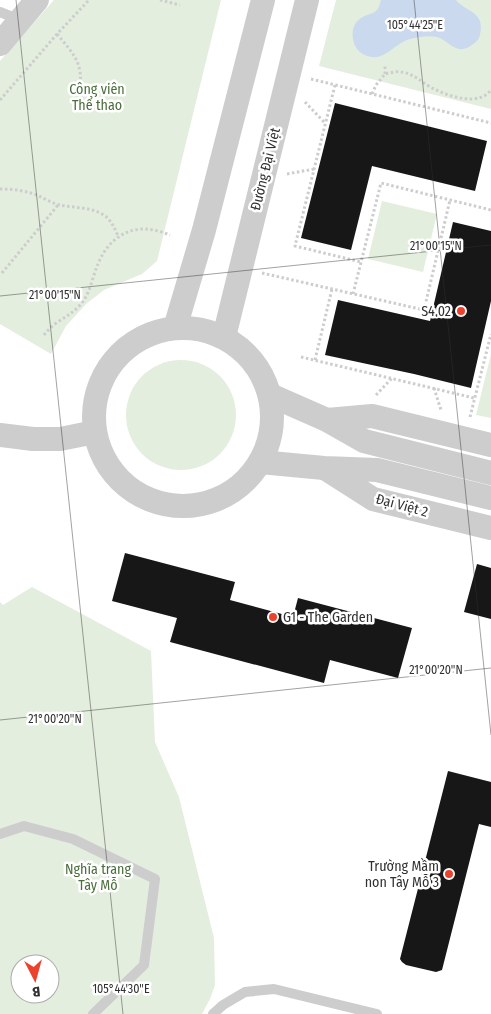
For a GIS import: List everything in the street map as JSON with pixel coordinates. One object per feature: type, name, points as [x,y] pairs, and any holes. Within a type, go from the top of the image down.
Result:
[{"type":"street","points":[[0,44],[10,16],[38,0]]},
{"type":"street","points":[[175,328],[204,230],[263,0]]},
{"type":"street","name":"Đường Đại Việt","points":[[224,337],[307,0]]},
{"type":"street","points":[[175,328],[192,328],[224,337],[250,358],[260,372],[270,395],[273,418],[269,441],[260,462],[242,484],[219,498],[193,505],[165,504],[139,495],[118,478],[102,455],[95,432],[95,400],[105,373],[123,351],[148,335],[175,328]]},
{"type":"street","points":[[270,395],[327,420],[364,441],[491,473]]},
{"type":"street","points":[[327,420],[372,416],[491,445]]},
{"type":"street","points":[[0,435],[33,439],[60,439],[95,432]]},
{"type":"street","name":"Đại Việt 2","points":[[260,462],[324,468],[373,499],[491,528]]},
{"type":"street","points":[[324,468],[377,470],[491,498]]},
{"type":"lane","points":[[0,834],[24,826],[73,839],[155,879],[144,966],[93,1014]]},
{"type":"lane","points":[[213,1014],[223,1005],[245,992],[274,989],[377,1014]]},
{"type":"path","points":[[0,100],[57,34],[90,0]]},
{"type":"path","points":[[160,0],[180,5]]},
{"type":"path","points":[[57,34],[77,60],[82,79],[80,92]]},
{"type":"path","points":[[372,94],[376,85],[385,74],[385,65]]},
{"type":"path","points":[[385,74],[400,72],[416,77],[431,88],[464,99],[475,99],[488,94],[491,90]]},
{"type":"path","points":[[311,79],[491,123]]},
{"type":"path","points":[[335,85],[295,246],[361,262]]},
{"type":"path","points":[[305,102],[325,124]]},
{"type":"path","points":[[287,174],[314,169]]},
{"type":"path","points":[[353,294],[381,183],[491,210]]},
{"type":"path","points":[[0,189],[32,193],[58,205],[100,212],[113,225],[118,236]]},
{"type":"path","points":[[262,273],[424,310],[450,200]]},
{"type":"path","points":[[2,272],[58,205]]},
{"type":"path","points":[[44,335],[54,325],[78,308],[86,298],[99,261],[108,246],[118,236],[143,229],[170,235]]},
{"type":"path","points":[[315,360],[332,289]]},
{"type":"path","points":[[470,417],[491,334]]},
{"type":"path","points":[[301,357],[474,398]]},
{"type":"path","points":[[376,394],[392,378]]},
{"type":"path","points":[[434,388],[441,410]]},
{"type":"green space","name":"Công viên Thể thao","points":[[54,0],[221,0],[157,261],[142,274],[104,290],[86,304],[66,326],[51,354],[0,324],[0,61]]},
{"type":"green space","points":[[336,0],[491,0],[491,109],[319,66]]},
{"type":"green space","points":[[382,201],[437,214],[423,272],[368,259]]},
{"type":"green space","points":[[491,354],[491,418],[476,415]]},
{"type":"green space","points":[[181,360],[202,364],[220,376],[232,394],[236,415],[232,436],[220,454],[202,466],[181,470],[160,466],[142,454],[130,436],[126,415],[130,394],[142,376],[160,364]]},
{"type":"green space","name":"Nghĩa trang Tây Mỗ","points":[[32,587],[151,651],[155,742],[179,797],[214,938],[215,985],[202,1014],[0,1014],[0,602],[3,605]]},
{"type":"water","points":[[381,0],[456,0],[479,19],[481,28],[479,38],[467,48],[458,49],[437,37],[420,37],[410,39],[377,57],[370,57],[357,50],[354,43],[354,27],[360,19],[377,10]]},
{"type":"building","points":[[335,103],[487,141],[475,191],[372,166],[351,250],[301,238]]},
{"type":"building","name":"S4.02","points":[[453,222],[491,231],[491,301],[471,388],[325,355],[338,300],[430,321]]},
{"type":"building","name":"G1 - The Garden","points":[[125,553],[235,582],[230,600],[293,617],[298,598],[412,628],[398,678],[330,660],[324,683],[170,642],[177,618],[112,601]]},
{"type":"building","points":[[477,564],[491,568],[491,619],[464,612]]},
{"type":"building","points":[[448,771],[491,782],[491,827],[479,824],[442,970],[436,972],[406,965],[400,959]]},
{"type":"place","name":"S4.02","points":[[461,311]]},
{"type":"place","name":"G1 - The Garden","points":[[273,617]]},
{"type":"place","name":"Trường Mầm non Tây Mỗ 3","points":[[449,874]]}]
